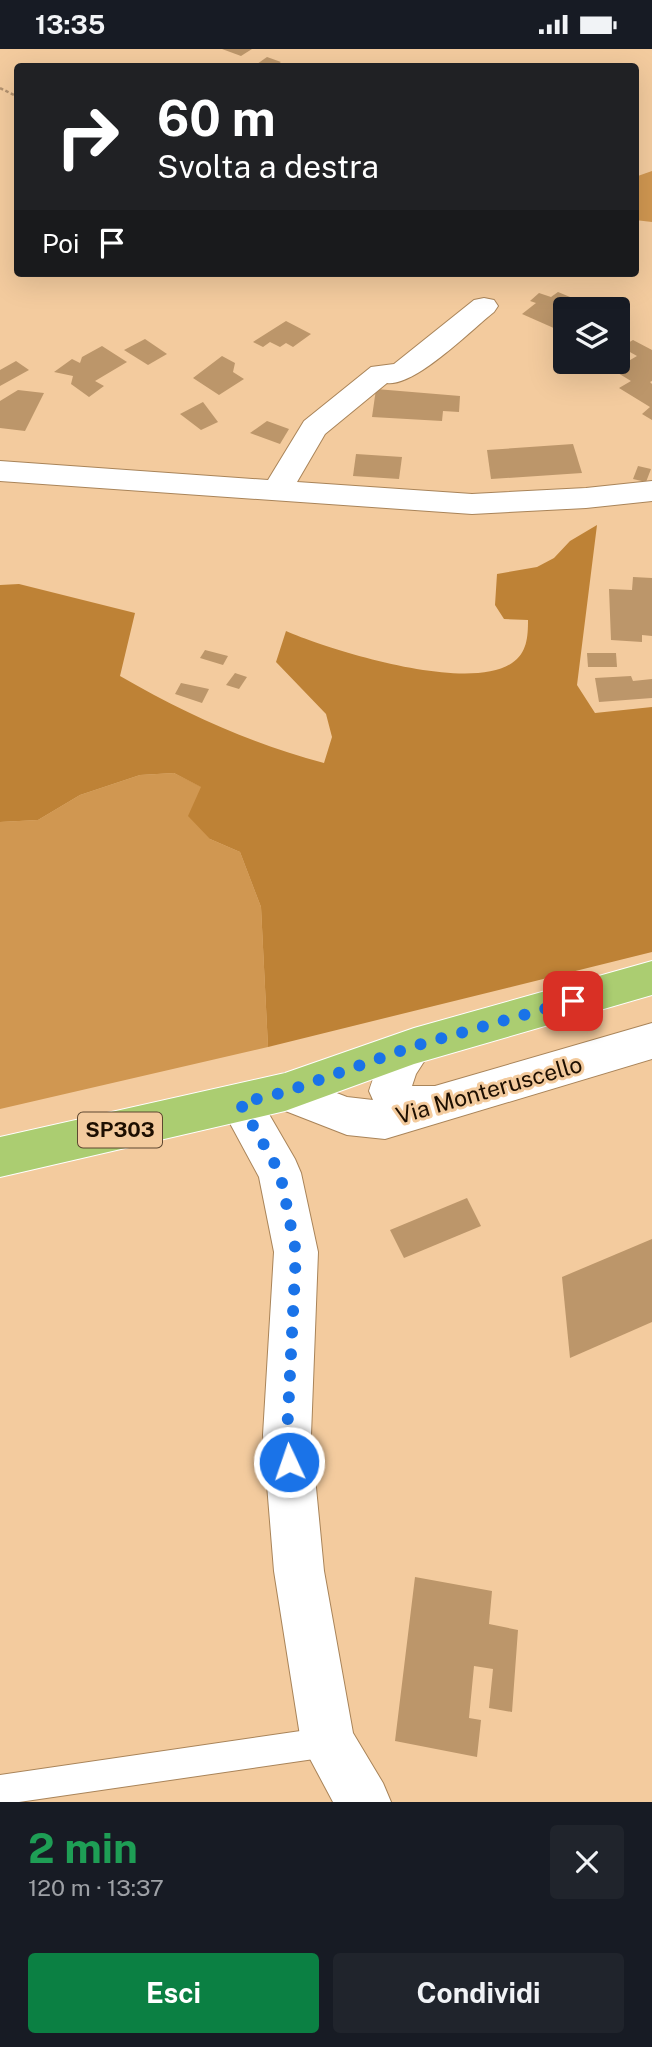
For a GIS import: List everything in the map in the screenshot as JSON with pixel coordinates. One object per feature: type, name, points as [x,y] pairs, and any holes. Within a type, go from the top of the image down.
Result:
[{"type":"main road","name":"SP303","points":[[0,1157],[285,1092],[414,1046],[652,978]]},
{"type":"street","points":[[277,490],[314,428],[381,373],[394,375],[404,370],[484,306]]},
{"type":"street","points":[[0,471],[472,504],[652,491]]},
{"type":"street","name":"Via Monteruscello","points":[[285,1092],[347,1116],[385,1120],[444,1105],[652,1041]]},
{"type":"street","points":[[414,1046],[400,1066],[390,1091],[397,1101],[413,1105],[444,1105]]},
{"type":"street","points":[[240,1103],[280,1173],[296,1252],[287,1435],[299,1571],[328,1742],[364,1802]]},
{"type":"lane","points":[[0,1790],[328,1742]]},
{"type":"shaded area","points":[[652,171],[652,222],[639,220],[639,176]]},
{"type":"shaded area","points":[[597,525],[577,685],[595,713],[652,707],[652,952],[268,1047],[261,907],[240,852],[210,839],[188,816],[201,787],[174,773],[140,775],[80,795],[38,820],[0,822],[0,585],[19,584],[135,613],[120,676],[219,726],[324,763],[332,737],[326,714],[276,662],[286,631],[335,649],[400,666],[465,673],[492,671],[517,659],[524,649],[528,632],[528,620],[504,619],[495,605],[497,574],[537,567],[554,558],[570,541]]},
{"type":"shaded area","points":[[174,773],[202,787],[210,839],[240,852],[261,907],[268,1047],[0,1109],[0,822],[38,820],[80,795],[140,775]]},
{"type":"building","points":[[222,49],[252,49],[241,56]]},
{"type":"building","points":[[267,57],[281,62],[280,63],[258,63]]},
{"type":"building","points":[[558,292],[570,297],[553,297],[553,328],[522,314],[536,303],[530,301],[539,293],[551,297]]},
{"type":"building","points":[[286,321],[311,334],[293,347],[286,343],[280,347],[270,342],[263,347],[253,342]]},
{"type":"building","points":[[145,339],[167,354],[148,365],[124,350]]},
{"type":"building","points":[[633,340],[652,350],[652,420],[642,414],[650,407],[619,388],[631,381],[620,374],[630,374],[630,360],[637,356],[630,352],[630,342]]},
{"type":"building","points":[[102,346],[127,362],[95,381],[104,386],[89,397],[71,384],[73,376],[54,372],[72,359],[80,363],[82,357]]},
{"type":"building","points":[[222,356],[235,363],[233,372],[244,379],[219,395],[193,378]]},
{"type":"building","points":[[16,361],[29,370],[0,386],[0,370]]},
{"type":"building","points":[[376,389],[460,396],[459,412],[443,411],[442,421],[372,417]]},
{"type":"building","points":[[18,390],[44,393],[25,431],[0,428],[0,401]]},
{"type":"building","points":[[203,402],[218,422],[201,430],[180,414]]},
{"type":"building","points":[[267,421],[289,429],[280,444],[250,433]]},
{"type":"building","points":[[573,444],[582,473],[491,479],[487,450]]},
{"type":"building","points":[[356,454],[402,457],[399,479],[353,476]]},
{"type":"building","points":[[638,466],[651,469],[646,482],[633,479]]},
{"type":"building","points":[[633,577],[652,578],[652,636],[642,635],[642,642],[611,640],[609,589],[632,590]]},
{"type":"building","points":[[205,650],[228,656],[223,665],[200,658]]},
{"type":"building","points":[[587,653],[616,653],[617,667],[588,667]]},
{"type":"building","points":[[235,673],[247,677],[239,689],[226,685]]},
{"type":"building","points":[[631,676],[633,681],[652,679],[652,698],[599,702],[595,678]]},
{"type":"building","points":[[181,683],[209,689],[202,703],[175,694]]},
{"type":"building","points":[[467,1198],[481,1226],[404,1258],[390,1230]]},
{"type":"building","points":[[652,1239],[652,1322],[570,1358],[562,1277]]},
{"type":"building","points":[[415,1577],[492,1591],[489,1624],[518,1630],[512,1712],[489,1708],[493,1669],[474,1666],[469,1718],[481,1720],[477,1757],[395,1741]]},
{"type":"route","points":[[289,1462],[287,1435],[296,1252],[280,1173],[240,1103],[285,1092],[414,1046],[573,1001]]}]
